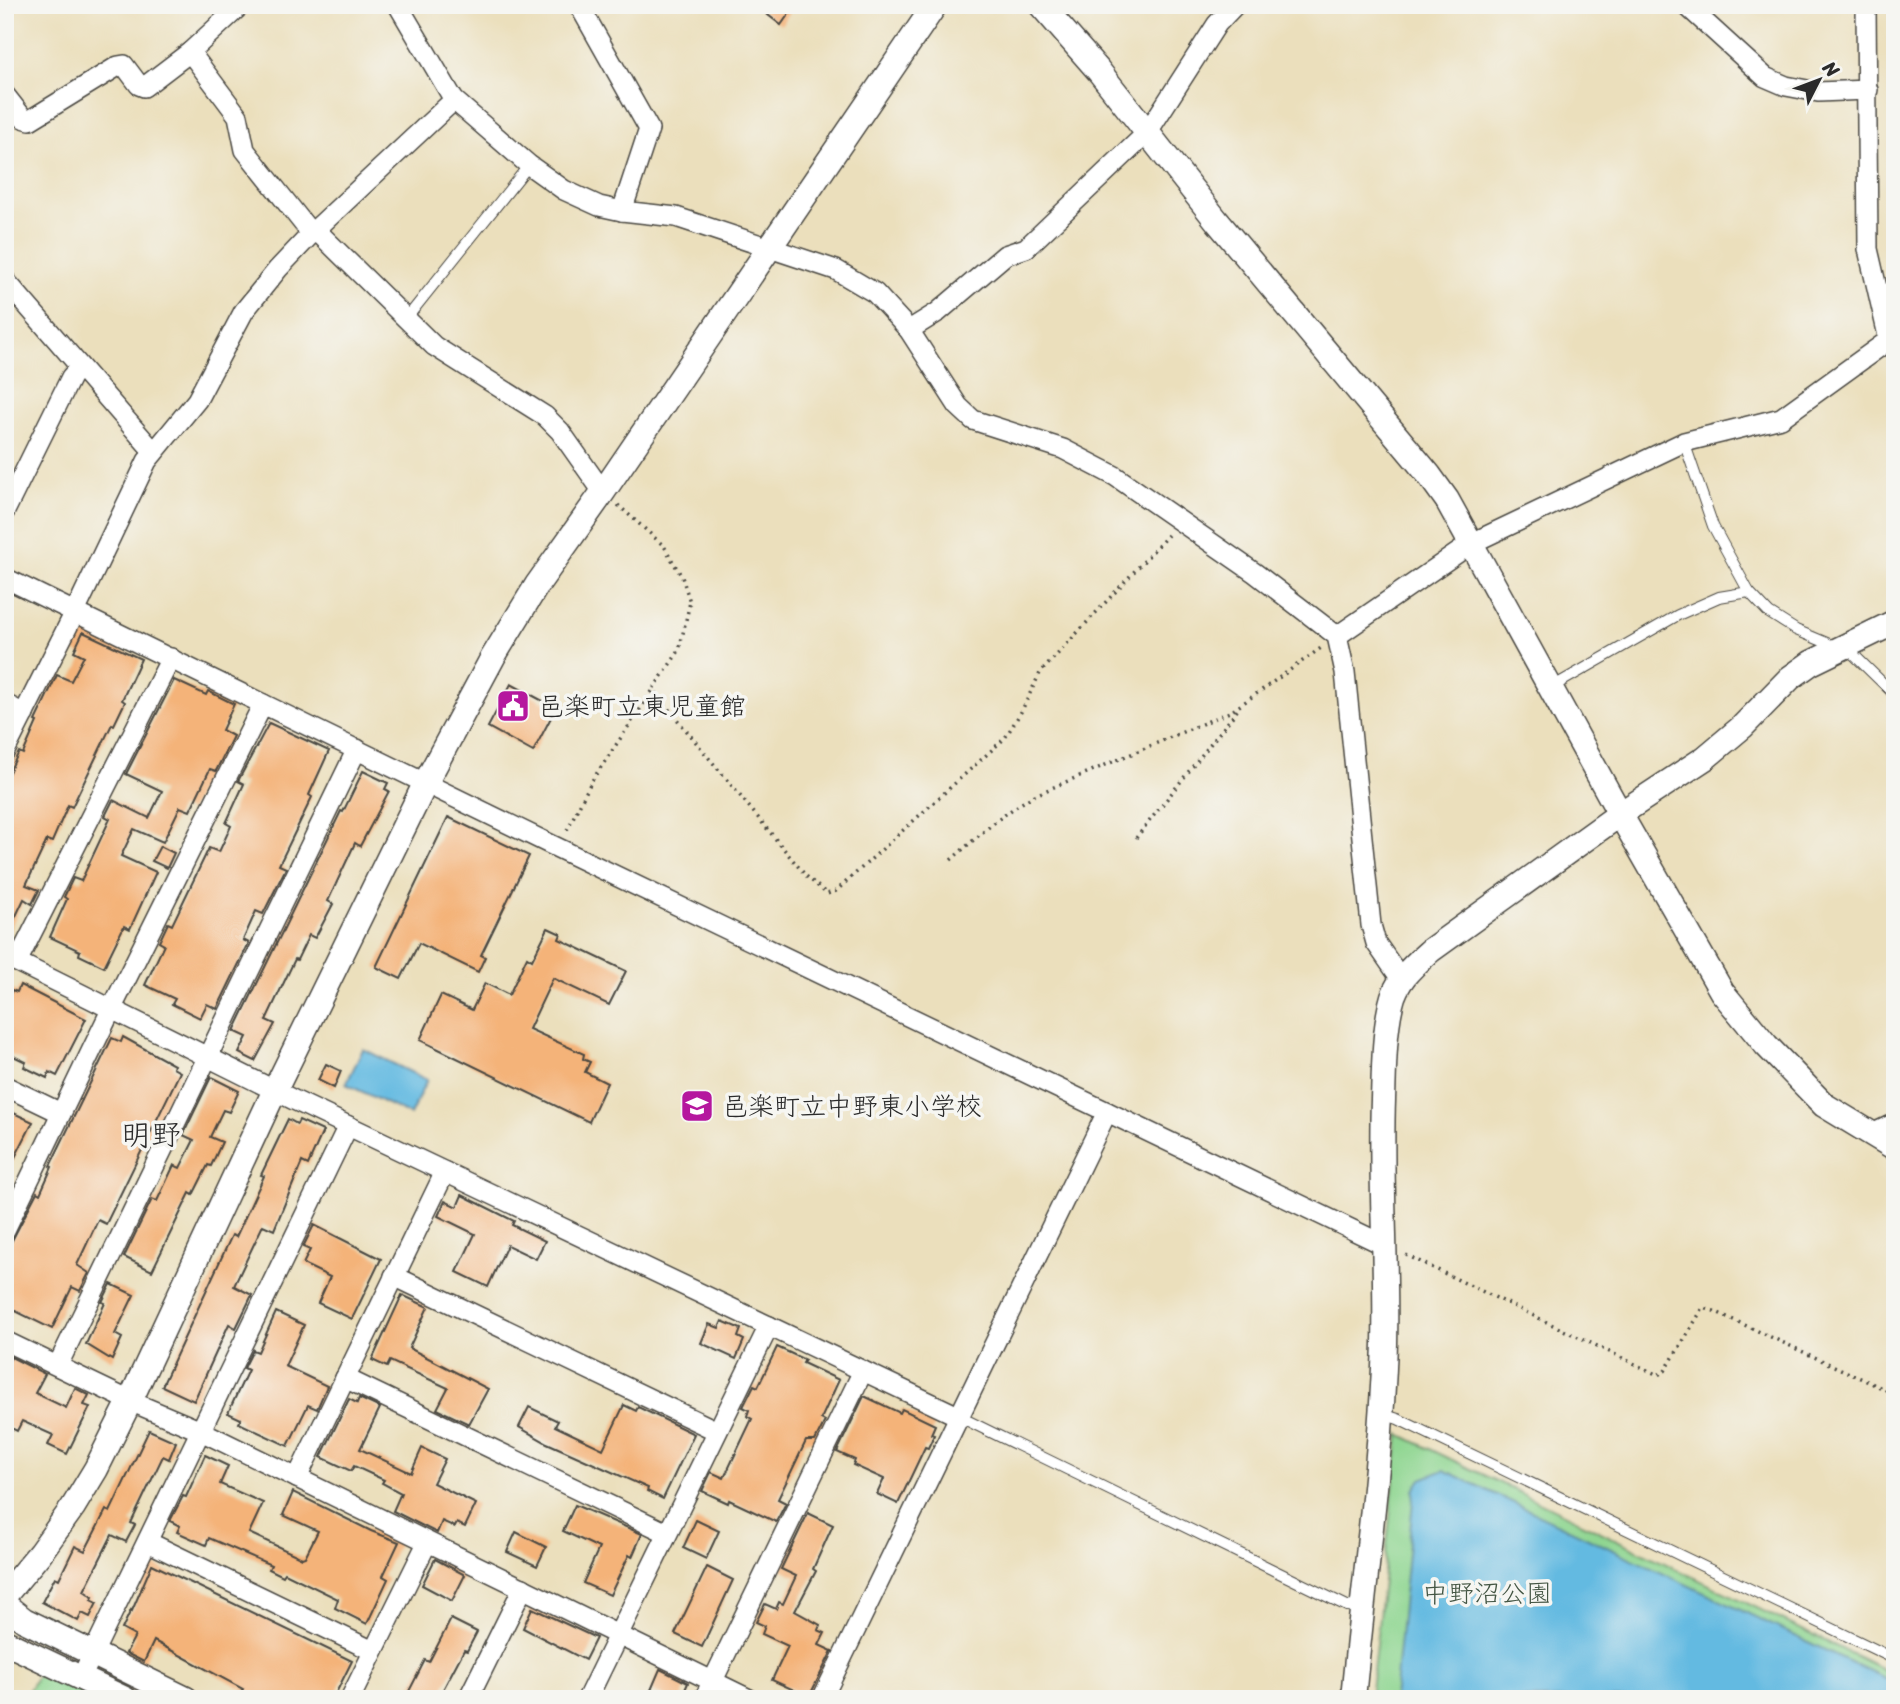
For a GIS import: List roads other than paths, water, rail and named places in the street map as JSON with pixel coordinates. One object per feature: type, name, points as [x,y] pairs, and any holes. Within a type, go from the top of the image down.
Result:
[{"type":"street","points":[[5,95],[23,118],[30,120],[118,66],[124,65],[139,85],[144,87],[190,52],[241,5]]},
{"type":"street","points":[[398,5],[454,100],[529,165],[564,190],[583,200],[622,211],[676,217],[836,270],[875,293],[909,330],[958,406],[973,420],[1063,449],[1115,476],[1255,573],[1337,636],[1345,672],[1371,925],[1376,943],[1401,979]]},
{"type":"street","points":[[579,5],[649,129],[622,211]]},
{"type":"street","points":[[5,1595],[40,1553],[96,1469],[275,1090],[426,782],[493,657],[537,585],[935,5]]},
{"type":"street","points":[[1041,5],[1098,70],[1217,221],[1429,475],[1472,543],[1620,814],[1722,992],[1766,1045],[1824,1105],[1895,1148]]},
{"type":"street","points":[[909,330],[938,312],[1005,255],[1026,248],[1147,133],[1217,24],[1235,5]]},
{"type":"street","points":[[1686,5],[1765,77],[1786,86],[1818,92],[1868,90]]},
{"type":"street","points":[[1337,636],[1472,543],[1684,442],[1781,418],[1892,343],[1868,249],[1866,5]]},
{"type":"street","points":[[190,52],[238,116],[245,150],[306,226],[434,346],[545,416],[561,431],[603,492]]},
{"type":"street","points":[[5,751],[147,461],[197,400],[244,311],[278,269],[314,232],[454,100]]},
{"type":"street","points":[[5,280],[154,452]]},
{"type":"street","points":[[5,511],[71,377],[80,366]]},
{"type":"street","points":[[5,578],[558,848],[1384,1245]]},
{"type":"street","points":[[1353,1699],[1381,1414],[1385,1343],[1381,1156],[1384,1068],[1395,990],[1401,979],[1431,950],[1620,814],[1705,758],[1742,727],[1790,678],[1811,663],[1895,622]]},
{"type":"street","points":[[171,658],[11,959],[348,1126],[958,1416]]},
{"type":"street","points":[[5,704],[24,713]]},
{"type":"street","points":[[8,1218],[263,704]]},
{"type":"street","points":[[58,1365],[357,749]]},
{"type":"street","points":[[5,1086],[61,1113]]},
{"type":"street","points":[[822,1699],[1107,1112]]},
{"type":"street","points":[[1872,1134],[1895,1123]]},
{"type":"street","points":[[81,1678],[348,1126]]},
{"type":"street","points":[[297,1478],[445,1172]]},
{"type":"street","points":[[394,1276],[718,1431]]},
{"type":"street","points":[[587,1699],[769,1326]]},
{"type":"street","points":[[5,1341],[130,1401],[201,1431],[618,1635],[708,1690],[749,1699]]},
{"type":"street","points":[[708,1690],[863,1371]]},
{"type":"street","points":[[345,1378],[667,1533]]},
{"type":"street","points":[[148,1542],[373,1651]]},
{"type":"street","points":[[350,1699],[427,1543]]},
{"type":"street","points":[[468,1699],[523,1588]]},
{"type":"street","points":[[5,1605],[24,1620],[186,1699]]},
{"type":"street","points":[[5,1642],[125,1699]]},
{"type":"lane","points":[[406,320],[529,165]]},
{"type":"lane","points":[[1684,442],[1713,526],[1749,592],[1769,613],[1796,630],[1853,654],[1895,695]]},
{"type":"lane","points":[[1550,688],[1678,615],[1719,597],[1749,592]]},
{"type":"lane","points":[[1381,1414],[1398,1419],[1895,1659]]},
{"type":"lane","points":[[958,1416],[1347,1606],[1361,1607]]},
{"type":"water","points":[[363,1049],[427,1080],[410,1115],[346,1084]]},
{"type":"water","name":"中野沼公園","points":[[1444,1470],[1895,1683],[1895,1699],[1394,1699],[1414,1490],[1421,1479]]},
{"type":"place","name":"邑楽町立東児童館","points":[[513,706]]},
{"type":"place","name":"邑楽町立中野東小学校","points":[[697,1106]]},
{"type":"district","name":"明野","points":[[151,1135]]}]
